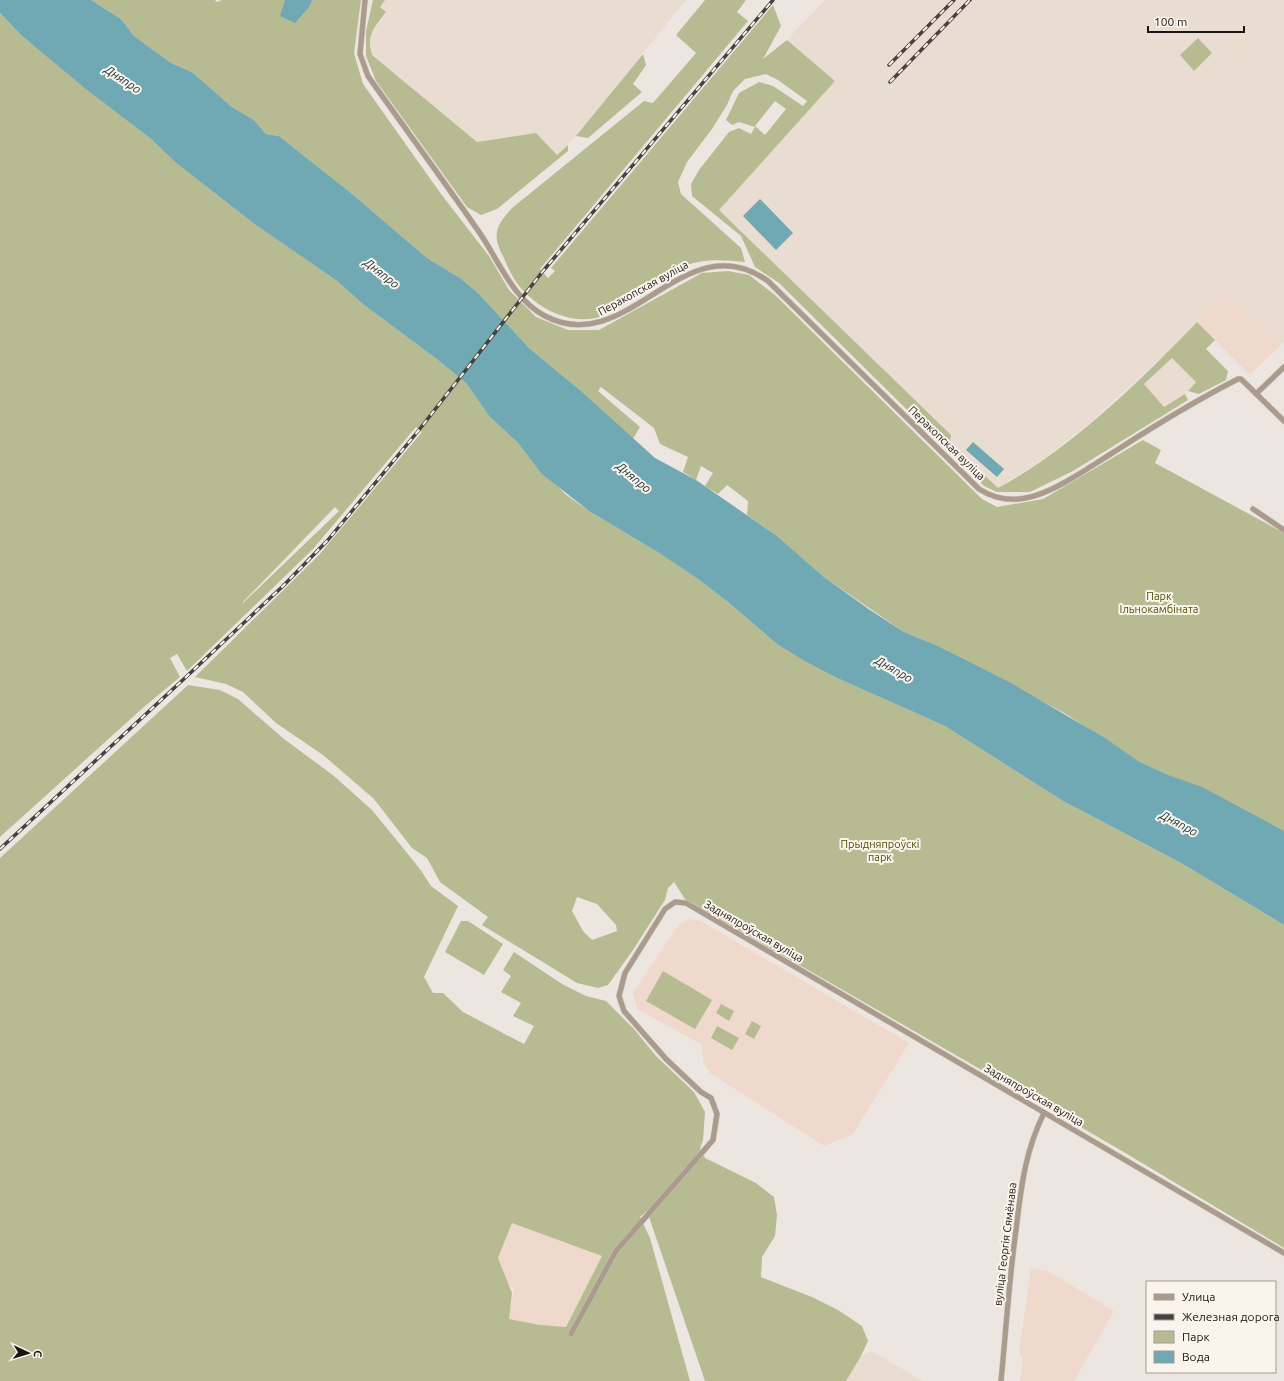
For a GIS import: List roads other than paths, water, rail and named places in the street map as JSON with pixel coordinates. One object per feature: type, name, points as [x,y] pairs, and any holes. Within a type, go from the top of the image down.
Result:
[{"type":"street","name":"Перакопская вуліца","points":[[365,0],[360,54],[368,76],[479,231],[514,288],[531,306],[545,316],[569,324],[583,326],[596,324],[623,313],[695,270],[723,266],[747,269],[759,275],[773,286],[979,489],[994,497],[1004,499],[1024,499],[1051,489],[1196,400],[1238,379],[1241,379],[1256,394]]},
{"type":"street","points":[[1284,367],[1256,394],[1284,421]]},
{"type":"street","points":[[1253,509],[1284,530]]},
{"type":"street","name":"Задняпроўская вуліца","points":[[571,1334],[616,1251],[713,1140],[717,1114],[711,1098],[701,1092],[666,1059],[624,1011],[619,996],[625,973],[665,909],[675,902],[686,902],[1284,1253]]},
{"type":"street","name":"вуліца Георгія Сямёнава","points":[[1001,1381],[1011,1270],[1024,1168],[1032,1140],[1044,1113]]},
{"type":"water","name":"Дняпро","points":[[0,0],[91,0],[121,19],[134,36],[171,63],[192,72],[232,107],[254,120],[266,134],[279,136],[351,193],[427,258],[460,278],[478,293],[529,348],[581,391],[655,458],[696,480],[777,536],[824,577],[870,610],[904,632],[936,645],[1011,683],[1105,738],[1138,761],[1168,775],[1202,787],[1284,831],[1284,925],[1181,863],[1063,801],[945,726],[837,678],[805,661],[777,644],[728,602],[698,579],[659,553],[589,511],[542,474],[519,444],[489,416],[466,383],[438,360],[364,305],[337,281],[253,223],[175,162],[150,138],[86,89],[21,35],[0,13]]},
{"type":"water","points":[[285,0],[312,0],[309,7],[295,23],[280,16]]},
{"type":"water","points":[[760,199],[793,233],[776,250],[743,216]]},
{"type":"water","points":[[973,442],[1004,469],[997,477],[966,450]]},
{"type":"railway","points":[[0,849],[283,586],[328,540],[419,430],[543,271],[773,0]]},
{"type":"railway","points":[[889,65],[954,0]]},
{"type":"railway","points":[[890,82],[970,0]]},
{"type":"park label","name":"Парк Ільнокамбіната","points":[[1159,602]]},
{"type":"park label","name":"Прыдняпроўскі парк","points":[[880,850]]}]
